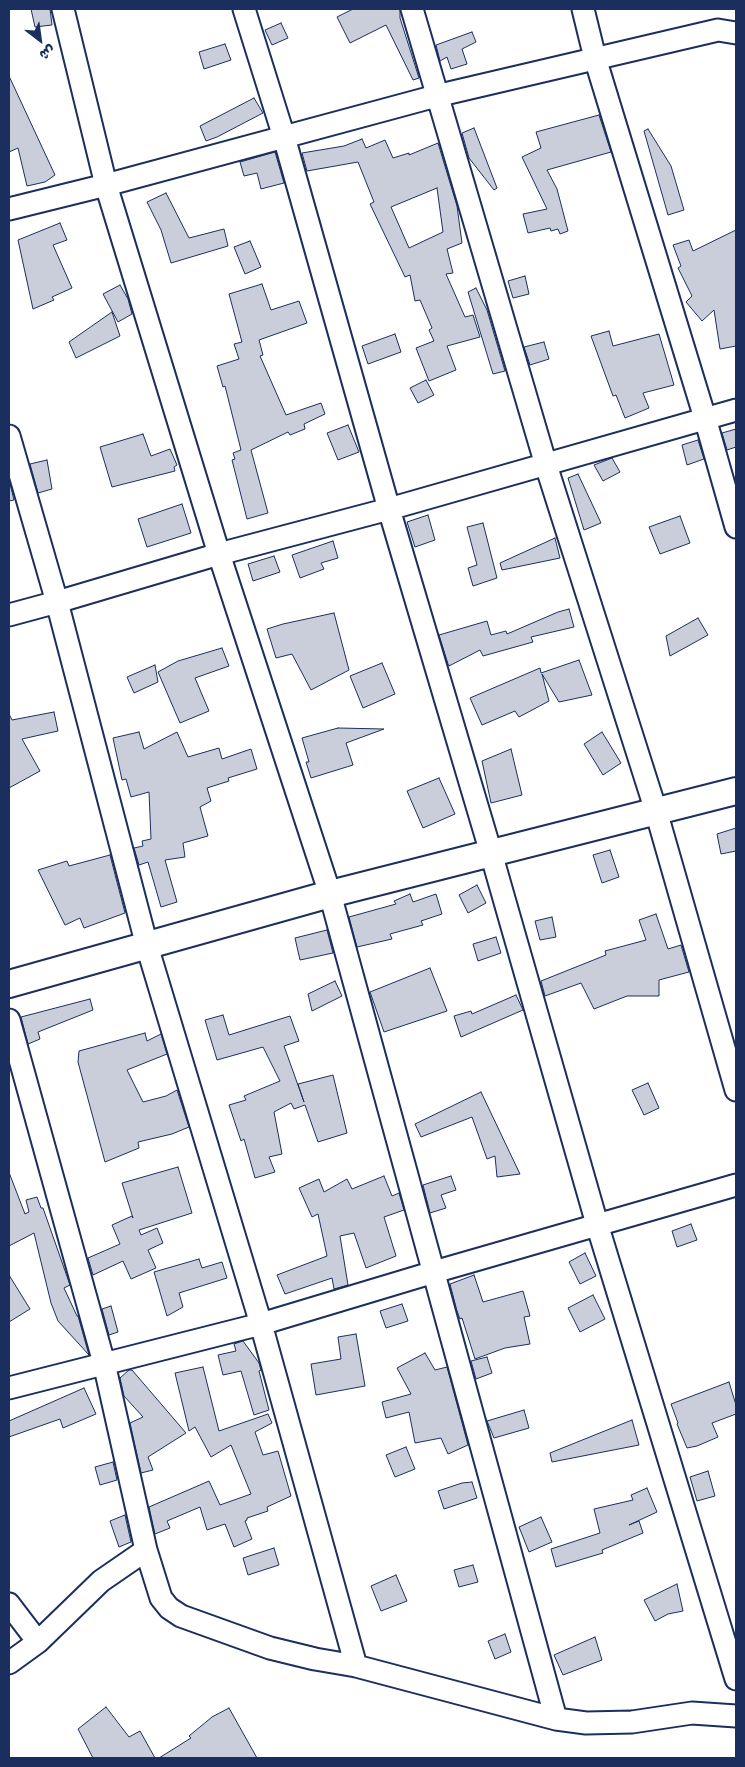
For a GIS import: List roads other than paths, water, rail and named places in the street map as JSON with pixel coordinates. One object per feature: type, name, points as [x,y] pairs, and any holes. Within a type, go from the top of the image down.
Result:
[{"type":"street","points":[[64,9],[106,185],[219,554],[330,894],[556,1719]]},
{"type":"street","points":[[244,9],[284,138],[389,508],[491,853],[597,1224],[736,1680]]},
{"type":"street","points":[[412,9],[436,96],[546,465],[656,811],[736,1090]]},
{"type":"street","points":[[583,9],[595,58],[736,526]]},
{"type":"street","points":[[9,209],[284,138],[436,96],[718,30],[736,33]]},
{"type":"street","points":[[9,615],[219,554],[546,465],[736,410]]},
{"type":"street","points":[[9,436],[56,602],[147,946],[261,1324],[356,1666]]},
{"type":"street","points":[[9,984],[330,894],[736,791]]},
{"type":"street","points":[[9,1020],[104,1364],[146,1550],[161,1598],[169,1608],[180,1616],[270,1648],[314,1659],[356,1666],[556,1719],[586,1723],[632,1722],[692,1712],[736,1716]]},
{"type":"street","points":[[9,1388],[261,1324],[597,1224],[736,1185]]},
{"type":"street","points":[[9,1663],[38,1642],[101,1580],[146,1550]]},
{"type":"street","points":[[9,1604],[38,1642]]}]
